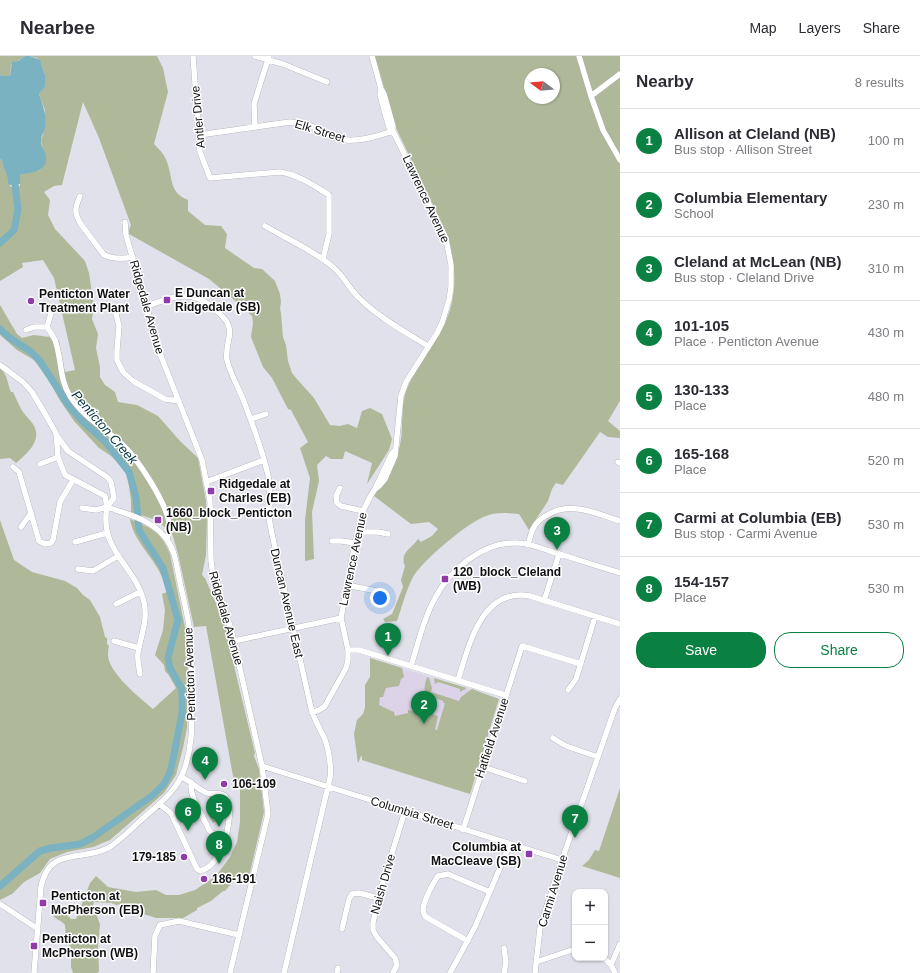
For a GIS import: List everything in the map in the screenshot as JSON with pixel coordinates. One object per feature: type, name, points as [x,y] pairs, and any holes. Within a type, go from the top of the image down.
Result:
[{"type":"street","name":"Antler Drive","points":[[193,56],[200,152],[210,178],[280,172],[303,179],[329,195],[329,234],[322,259]]},
{"type":"street","points":[[255,56],[268,58],[327,82]]},
{"type":"street","name":"Lawrence Avenue","points":[[312,713],[325,706],[346,668],[348,650],[341,618],[357,532],[363,510],[395,450],[398,435],[401,396],[406,382],[442,323],[449,300],[452,276],[446,239],[393,131],[389,127],[380,95],[380,89],[372,56]]},
{"type":"street","points":[[579,56],[603,130],[620,160]]},
{"type":"street","points":[[255,127],[254,104],[268,58]]},
{"type":"street","points":[[591,96],[620,74]]},
{"type":"street","name":"Elk Street","points":[[199,136],[290,122],[315,127],[329,135],[352,140],[372,138],[393,131]]},
{"type":"street","points":[[80,196],[76,206],[77,218],[104,256],[110,258],[133,257]]},
{"type":"street","name":"Ridgedale Avenue","points":[[125,222],[126,235],[159,351],[202,460],[210,501],[211,561],[213,576],[231,628],[262,766],[268,814],[230,973]]},
{"type":"street","points":[[265,226],[334,267],[343,276],[358,298],[428,346]]},
{"type":"street","name":"Duncan Avenue East","points":[[147,306],[172,297],[192,296],[202,299],[222,316],[230,330],[227,347],[228,360],[251,419],[264,460],[270,484],[269,510],[272,534],[312,713],[326,741],[331,773],[284,973]]},
{"type":"street","points":[[26,330],[34,327],[47,327],[53,306]]},
{"type":"street","points":[[116,314],[119,326],[117,360],[123,372],[134,381],[165,399],[180,401]]},
{"type":"street","name":"Penticton Avenue","points":[[34,973],[41,887],[43,879],[49,868],[64,857],[89,854],[111,846],[159,804],[175,787],[180,777],[187,758],[191,735],[191,640],[175,558],[167,540],[169,523],[164,508],[142,470],[122,445],[84,414],[71,397],[62,379],[55,339],[47,327]]},
{"type":"street","points":[[0,365],[23,382],[27,387],[68,451],[107,477],[110,481],[114,498],[108,507],[105,521],[107,533],[109,540],[140,592],[144,602],[145,616],[137,659],[140,674]]},
{"type":"street","points":[[251,419],[266,414]]},
{"type":"street","points":[[56,434],[58,457],[65,475],[105,496],[108,507]]},
{"type":"street","points":[[40,464],[58,457]]},
{"type":"street","points":[[206,482],[264,460]]},
{"type":"street","points":[[13,467],[18,472],[40,541],[45,544],[51,543],[60,502],[73,480]]},
{"type":"street","points":[[340,488],[336,496],[337,503],[341,506],[363,510]]},
{"type":"street","points":[[82,508],[96,510],[108,507],[142,519],[156,528],[167,540]]},
{"type":"street","points":[[528,545],[532,531],[536,524],[545,516],[563,509],[571,508],[585,510],[620,521]]},
{"type":"street","points":[[21,527],[31,513]]},
{"type":"street","points":[[357,532],[376,532],[388,534]]},
{"type":"street","points":[[75,542],[107,533]]},
{"type":"street","points":[[332,541],[355,543]]},
{"type":"street","points":[[412,666],[430,608],[438,594],[448,580],[468,561],[484,549],[501,544],[520,543],[620,573]]},
{"type":"street","points":[[544,601],[559,554]]},
{"type":"street","points":[[78,569],[93,571],[118,556]]},
{"type":"street","points":[[346,585],[377,591]]},
{"type":"street","points":[[116,604],[140,592]]},
{"type":"street","points":[[458,680],[472,636],[480,620],[503,598],[522,595],[620,624]]},
{"type":"street","points":[[568,690],[576,679],[595,616]]},
{"type":"street","points":[[234,641],[341,618]]},
{"type":"street","points":[[114,641],[139,648]]},
{"type":"street","name":"Hatfield Avenue","points":[[463,830],[505,695],[522,646],[581,664]]},
{"type":"street","points":[[348,650],[359,650],[505,695]]},
{"type":"street","name":"Carmi Avenue","points":[[535,973],[540,928],[615,708],[620,699]]},
{"type":"street","points":[[553,738],[566,746],[598,757]]},
{"type":"street","name":"Columbia Street","points":[[262,766],[562,860]]},
{"type":"street","points":[[483,767],[525,781]]},
{"type":"street","points":[[159,804],[171,813],[197,869],[200,871],[206,869],[214,862],[220,852],[225,838],[228,826],[228,801],[225,796],[221,794],[208,794],[191,782],[180,777]]},
{"type":"street","points":[[191,782],[190,788],[192,795],[209,830],[212,833],[225,838]]},
{"type":"street","name":"Naish Drive","points":[[393,973],[397,965],[396,958],[376,937],[373,930],[373,923],[378,898],[405,811]]},
{"type":"street","points":[[450,973],[475,927],[510,844]]},
{"type":"street","points":[[468,941],[426,917],[424,914],[424,906],[432,887],[438,876],[448,874],[490,892]]},
{"type":"street","points":[[342,929],[349,899],[352,894],[359,892],[378,898]]},
{"type":"street","points":[[0,904],[38,929]]},
{"type":"street","points":[[153,973],[156,936],[160,925],[179,921],[239,935]]},
{"type":"street","points":[[611,965],[620,944]]},
{"type":"street","points":[[504,948],[506,962],[504,973]]},
{"type":"street","points":[[536,962],[572,950]]},
{"type":"street","points":[[607,961],[615,973]]},
{"type":"shaded area","points":[[370,658],[499,699],[470,794],[362,760],[362,756],[358,763],[354,734],[357,720],[363,714],[365,708],[365,685],[370,677]]},
{"type":"green space","points":[[0,56],[25,56],[11,65],[10,76],[2,76],[0,74]]},
{"type":"green space","points":[[30,56],[157,56],[163,68],[168,92],[154,144],[162,152],[166,159],[175,189],[182,197],[188,200],[188,211],[205,225],[221,226],[227,234],[225,248],[254,268],[262,269],[275,281],[280,294],[283,337],[292,373],[314,398],[330,425],[340,426],[348,424],[357,428],[362,411],[370,408],[382,414],[392,439],[389,450],[367,484],[372,463],[345,451],[343,459],[331,459],[326,456],[317,465],[319,481],[312,512],[314,559],[305,561],[305,520],[310,478],[300,448],[308,442],[291,410],[288,409],[272,378],[263,367],[251,337],[253,323],[252,316],[209,279],[129,234],[131,225],[99,138],[83,102],[62,185],[54,186],[44,192],[50,200],[48,215],[55,229],[85,261],[89,273],[94,307],[92,319],[98,334],[96,348],[100,367],[100,377],[105,385],[115,392],[118,402],[137,405],[158,416],[180,441],[198,458],[206,501],[207,517],[206,555],[202,575],[205,578],[230,636],[235,670],[255,753],[254,756],[259,769],[264,812],[248,881],[236,878],[225,891],[183,918],[156,918],[134,911],[122,904],[116,905],[112,903],[94,902],[93,906],[100,924],[98,946],[99,971],[97,973],[73,973],[71,967],[71,948],[66,940],[65,925],[51,913],[67,915],[71,919],[76,919],[90,883],[96,876],[108,887],[136,892],[156,890],[166,895],[179,895],[195,890],[216,876],[230,857],[237,842],[240,822],[240,788],[233,776],[206,626],[194,627],[172,533],[156,520],[131,512],[131,500],[127,474],[111,456],[99,448],[74,421],[59,399],[50,382],[34,360],[17,350],[0,335],[0,305],[17,334],[22,338],[34,335],[50,337],[51,339],[59,341],[65,372],[75,370],[54,278],[43,260],[22,263],[23,267],[0,281],[0,159],[2,160],[11,187],[20,186],[20,175],[40,170],[43,166],[45,158],[41,140],[43,135],[45,110],[39,94],[45,87],[45,75],[41,63],[37,58]]},
{"type":"green space","points":[[375,56],[620,56],[620,401],[608,421],[620,431],[620,438],[608,437],[600,432],[563,485],[556,483],[552,489],[548,501],[529,530],[519,514],[502,513],[486,516],[457,534],[435,552],[413,577],[397,621],[385,622],[383,619],[392,614],[403,587],[401,580],[405,566],[405,554],[418,539],[421,542],[432,536],[438,529],[429,522],[411,524],[374,496],[396,459],[400,445],[403,404],[406,391],[414,374],[435,342],[444,325],[452,304],[454,292],[454,270],[448,236],[395,126]]},
{"type":"green space","points":[[0,368],[6,376],[11,392],[13,392],[24,414],[36,430],[33,446],[16,463],[10,458],[0,459]]},
{"type":"green space","points":[[130,519],[150,528],[159,536],[167,547],[170,554],[186,632],[188,647],[187,728],[176,775],[164,793],[110,840],[93,847],[67,852],[50,859],[40,873],[24,882],[12,894],[0,900],[0,520],[14,560],[32,572],[65,581],[77,588],[90,600],[100,617],[105,637],[107,638],[107,644],[109,646],[108,656],[114,670],[126,685],[153,709],[176,688],[165,671],[164,665],[155,655],[163,630],[165,610],[162,594],[167,592],[164,582],[155,565],[138,540]]},
{"type":"green space","points":[[370,658],[402,668],[404,677],[401,679],[399,686],[386,688],[383,697],[380,697],[379,705],[394,712],[395,716],[408,713],[408,710],[413,711],[415,709],[438,716],[435,730],[437,730],[445,703],[424,694],[427,677],[429,678],[432,688],[431,692],[459,701],[461,697],[472,689],[499,699],[470,794],[362,760],[362,756],[358,763],[354,734],[357,720],[363,714],[365,708],[365,685],[370,677]]},
{"type":"green space","points":[[434,678],[467,688],[460,692],[460,689],[438,682],[435,684]]},
{"type":"green space","points":[[620,788],[620,878],[582,866],[589,860],[595,850],[599,851]]},
{"type":"green space","points":[[213,800],[217,800],[214,808],[216,812],[223,815],[222,820],[213,823],[208,814],[213,807]]},
{"type":"water","points":[[25,56],[30,56],[40,60],[45,75],[45,87],[39,94],[45,115],[45,128],[41,137],[41,142],[46,155],[46,161],[42,168],[38,171],[20,175],[20,184],[10,185],[8,184],[8,178],[2,160],[0,159],[0,74],[2,76],[10,76],[12,62],[18,61]]},
{"type":"waterway","name":"Penticton Creek","points":[[0,243],[14,230],[18,210],[14,176]]},
{"type":"waterway","name":"Penticton Creek","points":[[0,329],[10,338],[30,351],[40,361],[69,406],[83,422],[105,441],[129,472],[136,497],[139,530],[163,568],[178,620],[168,658],[170,668],[181,687],[182,692],[182,713],[170,772],[164,784],[153,795],[92,838],[80,844],[40,851],[0,886]]},
{"type":"place","name":"E Duncan at Ridgedale (SB)","points":[[167,300]]},
{"type":"place","name":"Penticton Water Treatment Plant","points":[[31,301]]},
{"type":"place","name":"Ridgedale at Charles (EB)","points":[[211,491]]},
{"type":"place","name":"1660_block_Penticton (NB)","points":[[158,520]]},
{"type":"place","name":"Cleland at McLean (NB)","points":[[557,550]]},
{"type":"place","name":"120_block_Cleland (WB)","points":[[445,579]]},
{"type":"place","name":"Allison at Cleland (NB)","points":[[388,656]]},
{"type":"place","name":"Columbia Elementary","points":[[424,724]]},
{"type":"place","name":"101-105","points":[[205,780]]},
{"type":"place","name":"106-109","points":[[224,784]]},
{"type":"place","name":"130-133","points":[[219,827]]},
{"type":"place","name":"165-168","points":[[188,831]]},
{"type":"place","name":"Carmi at Columbia (EB)","points":[[575,838]]},
{"type":"place","name":"Columbia at MacCleave (SB)","points":[[529,854]]},
{"type":"place","name":"179-185","points":[[184,857]]},
{"type":"place","name":"154-157","points":[[219,864]]},
{"type":"place","name":"186-191","points":[[204,879]]},
{"type":"place","name":"Penticton at McPherson (EB)","points":[[43,903]]},
{"type":"place","name":"Penticton at McPherson (WB)","points":[[34,946]]}]
